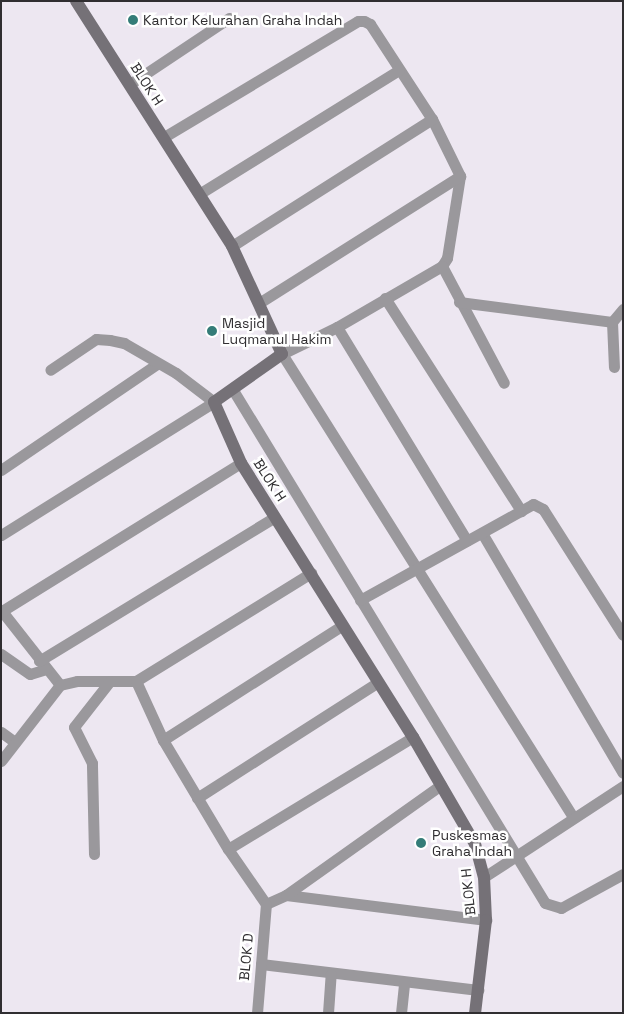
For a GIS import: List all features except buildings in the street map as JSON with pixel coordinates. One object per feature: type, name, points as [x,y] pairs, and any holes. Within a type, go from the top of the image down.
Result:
[{"type":"street","name":"BLOK H","points":[[76,1],[232,246],[282,354]]},
{"type":"street","points":[[130,84],[229,18]]},
{"type":"street","points":[[1,535],[233,390],[282,354],[337,327],[442,266],[451,245],[460,176],[432,119],[370,24],[358,22],[164,137]]},
{"type":"street","points":[[199,194],[399,70]]},
{"type":"street","points":[[232,246],[432,119]]},
{"type":"street","points":[[259,303],[460,176]]},
{"type":"street","points":[[442,266],[459,302],[504,383]]},
{"type":"street","points":[[385,298],[521,511]]},
{"type":"street","points":[[459,302],[612,322]]},
{"type":"street","points":[[614,368],[612,322],[623,309]]},
{"type":"street","points":[[337,327],[467,541]]},
{"type":"street","points":[[50,370],[96,339],[124,343],[199,388],[214,402]]},
{"type":"street","points":[[282,354],[415,569],[573,817]]},
{"type":"street","points":[[1,470],[157,364]]},
{"type":"street","points":[[233,390],[546,903],[552,907],[561,908],[623,874]]},
{"type":"street","name":"BLOK H","points":[[214,402],[241,463],[311,573],[376,683],[412,737],[475,844],[484,876],[486,920],[475,1013]]},
{"type":"street","points":[[60,685],[2,611],[241,463]]},
{"type":"street","points":[[360,600],[533,504],[543,509],[623,635]]},
{"type":"street","points":[[1,654],[30,674],[275,516]]},
{"type":"street","points":[[482,533],[623,773]]},
{"type":"street","points":[[1,761],[60,685],[77,681],[136,681],[311,573]]},
{"type":"street","points":[[163,740],[341,626]]},
{"type":"street","points":[[94,854],[92,763],[74,727],[110,681]]},
{"type":"street","points":[[136,681],[163,740],[228,849],[266,904],[286,895],[440,785]]},
{"type":"street","points":[[197,798],[376,683]]},
{"type":"street","points":[[1,732],[15,742]]},
{"type":"street","points":[[228,849],[412,737]]},
{"type":"street","points":[[484,876],[623,786]]},
{"type":"street","points":[[286,895],[486,920]]},
{"type":"street","name":"BLOK D","points":[[257,1013],[266,904]]},
{"type":"street","points":[[261,964],[331,974],[478,990]]},
{"type":"street","points":[[328,1013],[331,974]]},
{"type":"street","points":[[400,1013],[404,982]]},
{"type":"place","name":"Kantor Kelurahan Graha Indah","points":[[133,20]]},
{"type":"place","name":"Masjid Luqmanul Hakim","points":[[212,331]]},
{"type":"place","name":"Puskesmas Graha Indah","points":[[421,843]]}]
